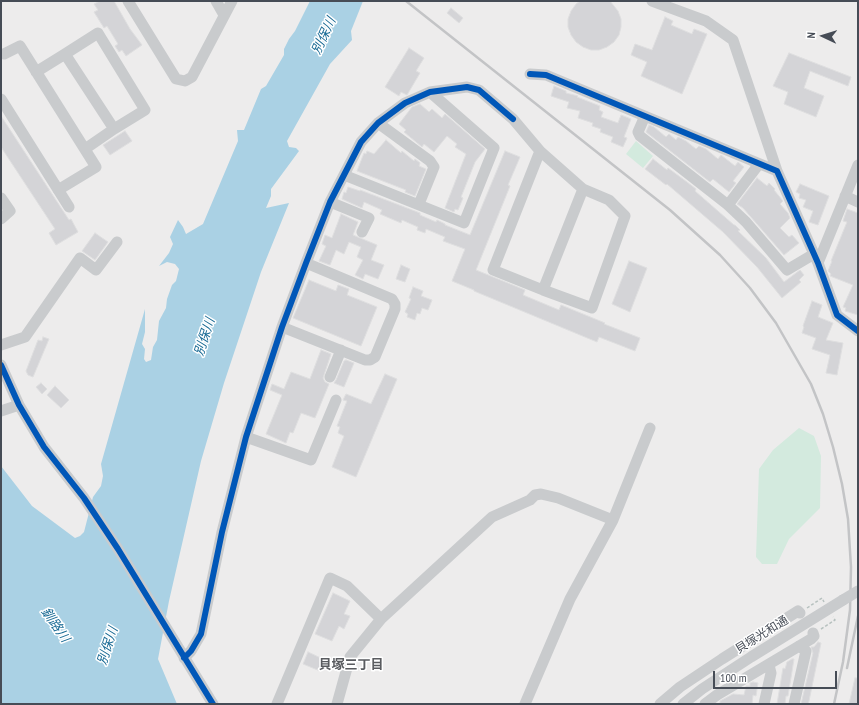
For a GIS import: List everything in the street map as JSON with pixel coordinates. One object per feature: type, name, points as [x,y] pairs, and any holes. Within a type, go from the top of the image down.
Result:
[{"type":"street","points":[[128,1],[176,79],[185,81],[192,76],[232,1]]},
{"type":"street","points":[[216,1],[224,15]]},
{"type":"street","points":[[652,1],[706,21],[732,40],[777,171],[816,258],[837,315],[858,331]]},
{"type":"street","points":[[36,72],[98,33],[145,110],[85,149]]},
{"type":"street","points":[[2,53],[20,46],[96,167],[58,190]]},
{"type":"street","points":[[65,54],[114,129]]},
{"type":"street","points":[[530,74],[546,75],[777,171]]},
{"type":"street","points":[[184,658],[191,651],[201,634],[222,532],[246,437],[282,327],[330,202],[361,142],[378,123],[405,103],[430,92],[467,87],[479,90],[513,118],[540,151],[583,189],[609,200],[625,216],[592,308],[492,270],[540,151]]},
{"type":"street","points":[[344,175],[464,222],[494,148],[430,92]]},
{"type":"street","points":[[1,99],[69,207]]},
{"type":"street","points":[[645,116],[638,132],[640,136],[728,205],[746,222],[787,270],[816,258],[858,164]]},
{"type":"street","points":[[378,123],[430,161],[434,167],[419,204]]},
{"type":"street","points":[[728,205],[759,164]]},
{"type":"street","points":[[543,290],[583,189]]},
{"type":"street","points":[[845,196],[858,202]]},
{"type":"street","points":[[1,198],[10,211],[1,219]]},
{"type":"street","points":[[330,202],[369,218],[362,232]]},
{"type":"street","points":[[1,345],[25,337],[80,258],[96,270],[117,242]]},
{"type":"street","points":[[282,327],[365,360],[370,360],[375,357],[394,310],[395,304],[392,299],[306,263]]},
{"type":"street","points":[[330,377],[341,350]]},
{"type":"street","points":[[1,365],[19,405],[44,447],[84,498],[118,549],[213,704]]},
{"type":"street","points":[[246,437],[311,460],[336,400]]},
{"type":"street","points":[[1,411],[19,405]]},
{"type":"street","points":[[525,704],[570,599],[614,520],[650,428]]},
{"type":"street","points":[[337,704],[350,658],[381,619],[492,517],[530,500],[535,495],[541,494],[558,498],[614,520]]},
{"type":"street","points":[[278,704],[330,578],[347,586],[381,619]]},
{"type":"street","name":"貝塚光和通","points":[[683,704],[702,689],[751,657],[858,591]]},
{"type":"street","points":[[660,704],[680,687],[722,659],[798,611],[804,610]]},
{"type":"street","points":[[705,704],[716,700],[811,639],[817,631]]},
{"type":"street","points":[[794,704],[806,651],[799,646]]},
{"type":"street","points":[[764,704],[771,673],[769,665]]},
{"type":"path","points":[[804,610],[822,598]]},
{"type":"path","points":[[817,631],[835,620],[833,616]]},
{"type":"green space","points":[[636,141],[653,156],[643,168],[626,154]]},
{"type":"green space","points":[[799,428],[814,436],[821,456],[820,508],[789,539],[777,564],[762,564],[756,557],[759,469],[773,450]]},
{"type":"water","points":[[310,1],[363,1],[351,31],[352,40],[330,64],[287,141],[289,147],[296,148],[299,151],[271,189],[271,196],[266,208],[289,203],[261,272],[224,383],[201,461],[169,601],[158,659],[177,704],[1,704],[1,466],[32,506],[75,538],[84,532],[93,497],[101,486],[103,476],[101,464],[145,309],[145,332],[142,344],[145,349],[144,359],[146,362],[151,360],[153,347],[157,340],[159,321],[166,308],[167,299],[172,285],[176,281],[179,269],[175,264],[167,262],[159,266],[169,253],[173,244],[170,237],[178,220],[186,234],[203,224],[238,141],[237,130],[244,130],[261,89],[266,86],[284,55],[284,49]]},
{"type":"building","points":[[100,1],[114,1],[130,29],[142,45],[126,56],[122,50],[119,52],[115,46],[118,44],[107,26],[104,28],[94,12],[98,10],[94,4]]},
{"type":"building","points":[[580,1],[610,1],[618,11],[621,19],[619,35],[614,42],[607,47],[599,50],[591,50],[576,42],[571,35],[568,27],[568,19],[571,11]]},
{"type":"building","points":[[451,8],[463,18],[459,23],[447,13]]},
{"type":"building","points":[[665,17],[673,21],[671,25],[692,34],[694,29],[707,34],[682,94],[641,76],[647,62],[631,55],[635,44],[652,50]]},
{"type":"building","points":[[409,48],[424,58],[416,71],[420,73],[407,95],[401,92],[399,96],[385,87]]},
{"type":"building","points":[[789,53],[851,77],[848,86],[810,71],[804,88],[824,96],[816,117],[784,104],[788,92],[773,86]]},
{"type":"building","points":[[554,86],[566,91],[566,93],[578,96],[577,97],[600,106],[599,110],[603,112],[601,117],[618,123],[621,115],[631,119],[624,137],[627,138],[623,147],[611,142],[613,137],[600,132],[601,129],[592,126],[593,123],[578,118],[580,111],[567,108],[569,102],[551,96]]},
{"type":"building","points":[[420,104],[429,112],[432,109],[442,118],[445,114],[485,149],[475,162],[461,197],[463,198],[458,210],[455,209],[454,212],[445,208],[466,154],[455,147],[457,144],[447,136],[434,152],[424,144],[422,147],[404,132],[406,130],[399,124],[412,107]]},
{"type":"building","points":[[1,116],[69,220],[71,219],[78,232],[56,245],[49,233],[55,229],[1,147]]},
{"type":"building","points":[[649,125],[654,127],[666,137],[669,134],[676,140],[678,137],[686,141],[696,149],[699,146],[706,149],[718,159],[721,155],[735,166],[738,162],[744,167],[733,181],[736,183],[729,192],[713,179],[710,182],[646,132]]},
{"type":"building","points":[[125,131],[132,141],[110,155],[103,145]]},
{"type":"building","points":[[386,140],[401,153],[402,151],[414,161],[415,159],[420,163],[419,166],[426,169],[415,196],[405,192],[406,190],[357,171],[364,153],[366,154],[367,151],[374,154]]},
{"type":"building","points":[[505,151],[520,157],[508,185],[510,186],[476,270],[525,290],[523,295],[559,310],[561,305],[640,338],[635,351],[599,337],[597,342],[452,281],[465,249],[443,241],[445,237],[426,229],[425,233],[417,230],[418,227],[402,220],[401,223],[380,214],[382,210],[364,202],[362,208],[342,199],[344,192],[346,193],[348,187],[360,190],[420,213],[420,215],[436,222],[437,220],[445,225],[470,235]]},
{"type":"building","points":[[653,159],[667,170],[668,168],[696,189],[695,191],[735,225],[740,230],[738,231],[766,258],[784,282],[800,270],[804,275],[799,280],[801,282],[782,298],[757,267],[723,232],[667,184],[666,185],[645,169]]},
{"type":"building","points":[[757,178],[767,186],[769,183],[783,201],[780,204],[788,213],[790,218],[780,228],[789,237],[792,235],[799,243],[784,255],[743,208],[737,204]]},
{"type":"building","points":[[800,184],[829,196],[818,225],[809,222],[813,211],[803,207],[806,200],[799,198],[800,194],[796,192]]},
{"type":"building","points":[[847,209],[858,213],[858,315],[845,311],[846,308],[843,307],[853,285],[830,276],[831,274],[828,271],[847,222],[843,221]]},
{"type":"building","points":[[341,214],[358,222],[353,235],[377,245],[371,260],[384,265],[378,279],[365,274],[363,279],[355,275],[363,260],[357,257],[361,247],[349,242],[344,254],[336,250],[330,265],[319,261],[326,246],[322,244],[325,235],[332,238]]},
{"type":"building","points":[[95,233],[108,242],[95,260],[82,251]]},
{"type":"building","points":[[629,261],[647,268],[630,312],[612,304]]},
{"type":"building","points":[[401,265],[410,269],[405,282],[396,279]]},
{"type":"building","points":[[309,280],[336,291],[338,285],[349,289],[347,295],[377,307],[361,346],[293,318]]},
{"type":"building","points":[[413,287],[423,291],[421,296],[432,300],[428,310],[422,308],[420,314],[417,313],[415,320],[407,317],[408,314],[405,312],[411,299],[409,298]]},
{"type":"building","points":[[812,301],[822,305],[818,317],[833,323],[826,340],[843,343],[837,375],[826,373],[830,355],[812,349],[816,338],[802,333]]},
{"type":"building","points":[[43,337],[49,339],[33,377],[28,375],[26,371],[38,340],[42,341]]},
{"type":"building","points":[[321,350],[331,354],[323,378],[325,382],[329,384],[315,418],[301,413],[293,433],[290,432],[286,443],[266,434],[282,395],[270,390],[272,384],[284,389],[291,372],[310,379]]},
{"type":"building","points":[[346,360],[354,363],[344,387],[334,383],[344,361]]},
{"type":"building","points":[[385,374],[397,379],[356,477],[332,467],[344,436],[338,433],[340,427],[337,426],[347,401],[343,400],[346,394],[371,404]]},
{"type":"building","points":[[41,383],[47,389],[42,394],[36,387]]},
{"type":"building","points":[[55,386],[69,400],[61,408],[47,395]]},
{"type":"building","points":[[333,593],[350,601],[344,614],[350,616],[344,629],[339,626],[332,641],[315,634]]},
{"type":"building","points":[[818,642],[821,643],[809,701],[808,704],[801,704],[813,653],[811,647],[814,647]]},
{"type":"building","points":[[308,652],[325,660],[320,671],[303,664]]},
{"type":"building","points":[[794,659],[788,696],[786,696],[785,704],[777,704],[783,668],[785,669],[787,662]]},
{"type":"building","points":[[855,678],[858,678],[858,704],[849,704]]},
{"type":"building","points":[[750,683],[758,683],[756,696],[753,695],[752,704],[720,704],[720,701],[733,694],[744,695],[746,686],[750,686]]},
{"type":"railway","points":[[406,1],[670,210],[720,255],[750,288],[776,323],[811,384],[823,414],[842,484],[848,519],[851,567],[850,610],[843,662],[834,704]]},
{"type":"railway","points":[[847,668],[858,616]]},
{"type":"cycle path","points":[[530,74],[546,75],[777,171],[818,263],[837,315],[858,331]]},
{"type":"cycle path","points":[[184,658],[191,651],[201,634],[222,532],[246,437],[282,327],[330,202],[361,142],[378,123],[405,103],[430,92],[467,87],[479,90],[513,119]]},
{"type":"cycle path","points":[[1,365],[19,405],[44,447],[84,498],[118,549],[213,704]]},
{"type":"district","name":"貝塚三丁目","points":[[351,665]]},
{"type":"water label","name":"別保川","points":[[324,36]]},
{"type":"water label","name":"別保川","points":[[205,337]]},
{"type":"water label","name":"釧路川","points":[[55,625]]},
{"type":"water label","name":"別保川","points":[[108,646]]}]
